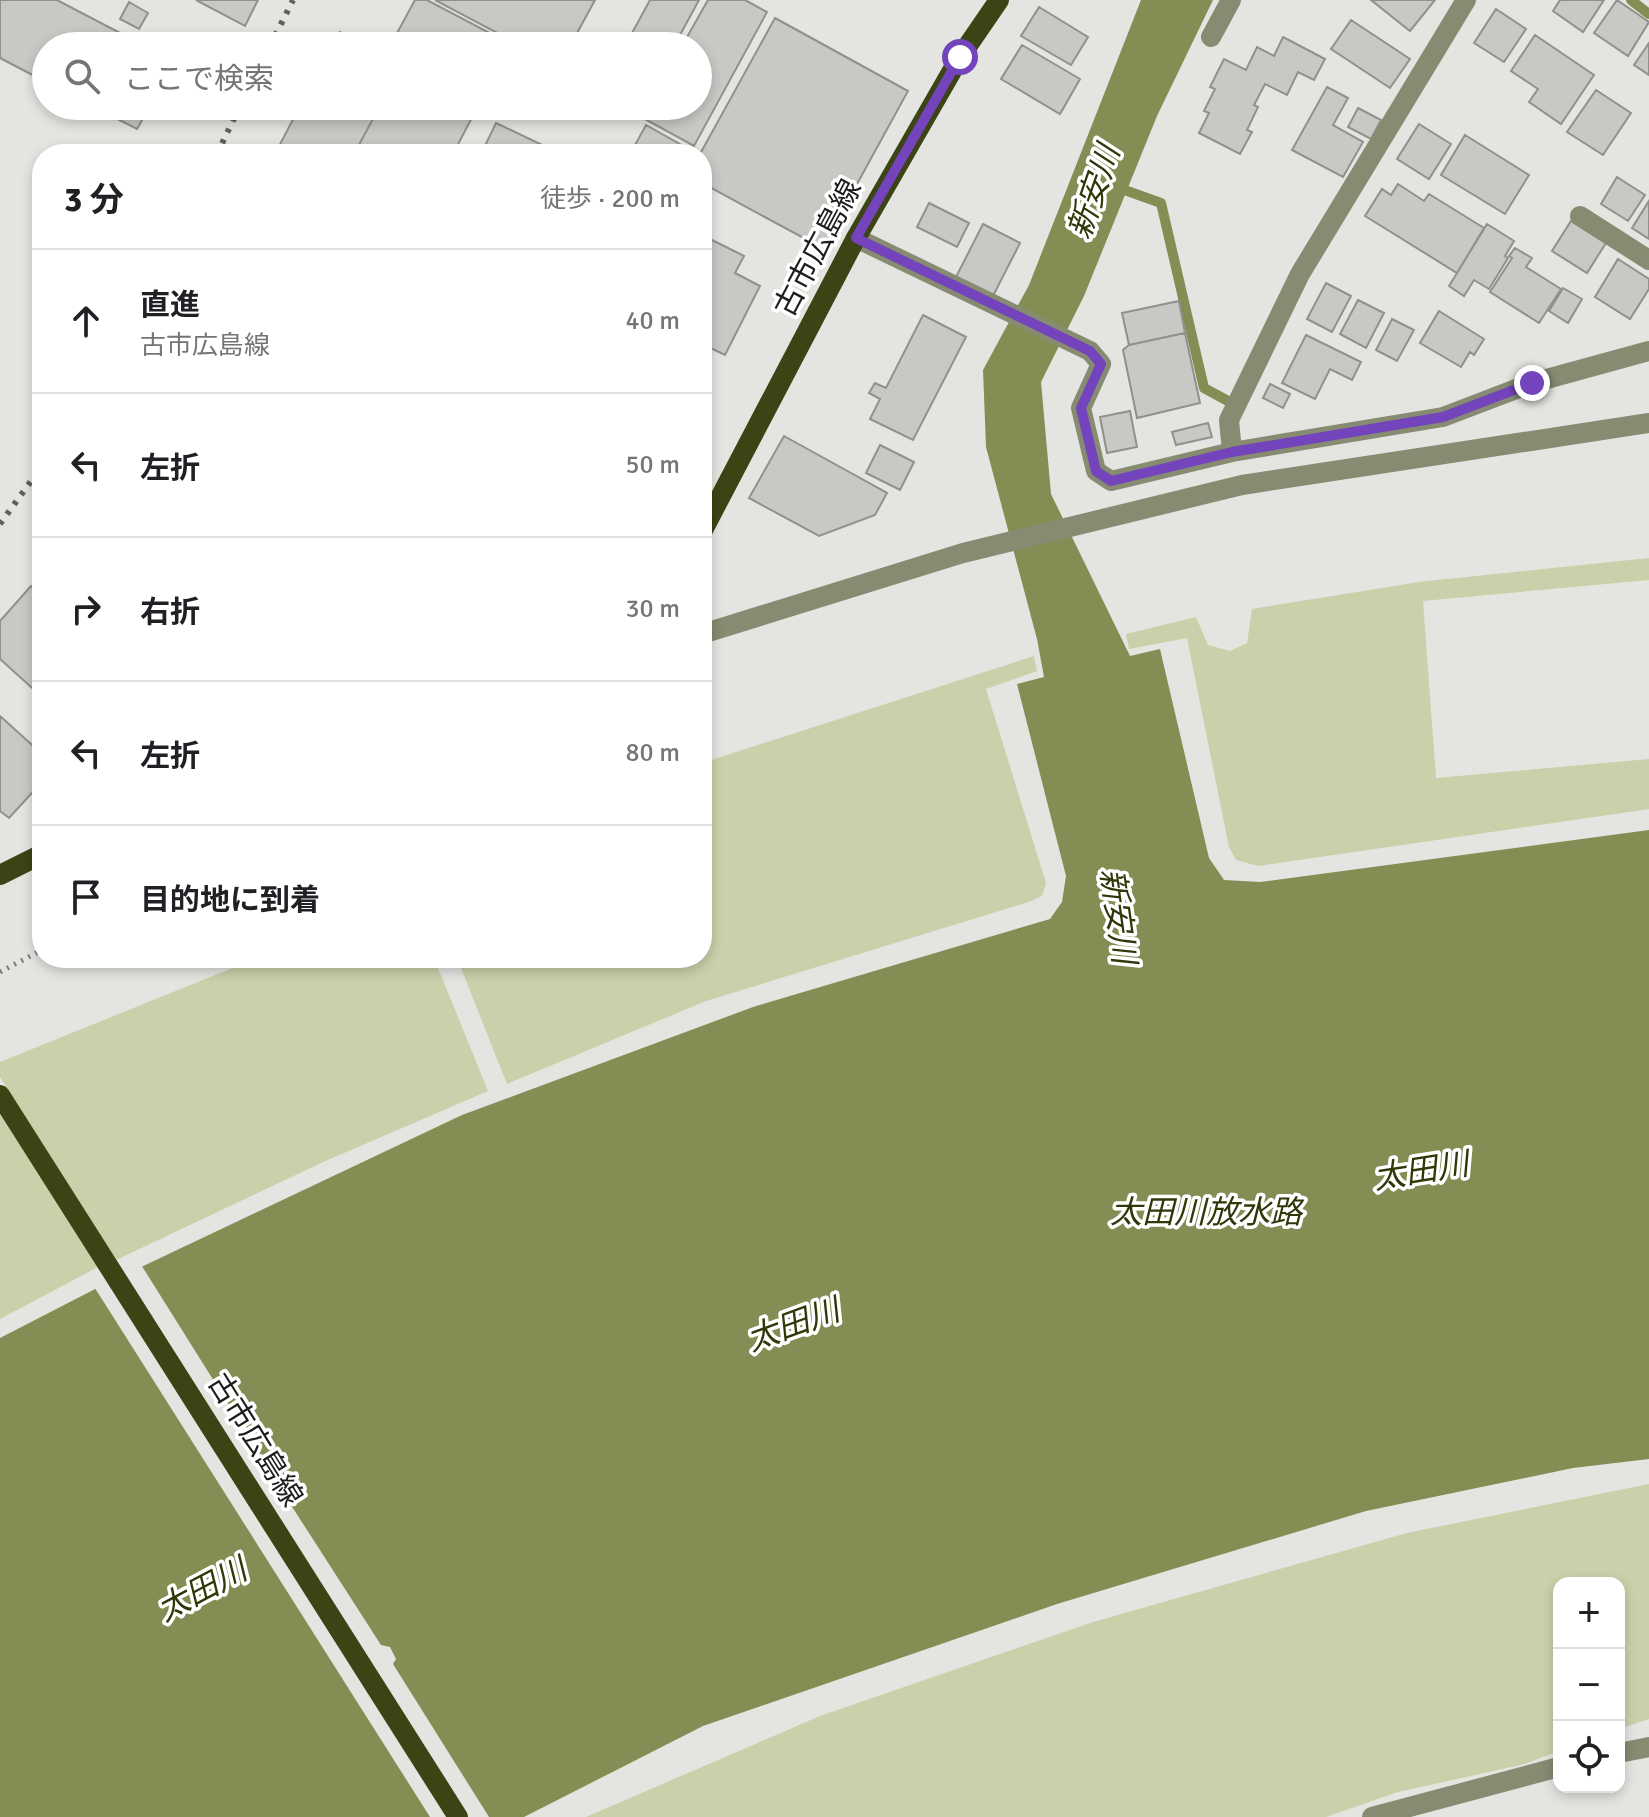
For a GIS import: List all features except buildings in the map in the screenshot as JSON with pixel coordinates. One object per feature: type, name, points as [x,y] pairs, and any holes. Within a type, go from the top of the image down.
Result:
[{"type":"main road","name":"古市広島線","points":[[712,513],[856,238],[960,57],[999,0]]},
{"type":"main road","points":[[0,875],[32,859]]},
{"type":"main road","name":"古市広島線","points":[[0,1095],[458,1817]]},
{"type":"street","points":[[1211,37],[1231,0]]},
{"type":"street","points":[[1232,452],[1229,420],[1300,274],[1466,0]]},
{"type":"street","points":[[1580,216],[1649,260]]},
{"type":"street","points":[[856,238],[1090,351],[1101,364],[1081,408],[1096,471],[1111,481],[1232,452],[1443,417],[1532,383],[1649,351]]},
{"type":"street","points":[[712,631],[963,553],[1242,485],[1649,423]]},
{"type":"street","points":[[1625,1752],[1649,1747]]},
{"type":"street","points":[[1372,1817],[1553,1769]]},
{"type":"path","points":[[0,972],[32,955]]},
{"type":"shaded area","points":[[1649,558],[1649,580],[1423,601],[1436,778],[1649,759],[1649,809],[1258,866],[1236,860],[1229,847],[1187,638],[1129,649],[1126,634],[1196,617],[1208,645],[1230,651],[1247,643],[1252,609],[1419,582]]},
{"type":"shaded area","points":[[1034,656],[1037,671],[986,689],[1046,883],[1042,896],[706,1001],[507,1084],[461,968],[712,968],[712,760]]},
{"type":"shaded area","points":[[232,968],[438,968],[488,1091],[321,1163],[116,1260],[0,1077],[0,1062]]},
{"type":"shaded area","points":[[0,1114],[98,1267],[0,1319]]},
{"type":"shaded area","points":[[1649,1484],[1649,1719],[1625,1727],[1625,1577],[1553,1577],[1553,1753],[1525,1764],[1398,1792],[1326,1817],[586,1817],[820,1716],[1093,1622],[1407,1533]]},
{"type":"water","name":"太田川放水路","points":[[1141,0],[1213,0],[1157,116],[1084,296],[1041,382],[1051,494],[1130,656],[1160,649],[1209,858],[1224,880],[1260,882],[1649,830],[1649,1459],[1573,1468],[1366,1511],[1057,1604],[703,1726],[524,1817],[0,1817],[0,1338],[99,1287],[462,1115],[753,1007],[1050,919],[1062,902],[1066,876],[1017,684],[1044,677],[1037,639],[986,447],[983,370],[1029,285]]},
{"type":"pier","points":[[140,1263],[234,1413],[241,1414],[247,1426],[244,1432],[381,1645],[390,1647],[396,1659],[393,1664],[489,1817],[430,1817],[93,1285]]},
{"type":"waterway","points":[[1631,0],[1649,14]]},
{"type":"waterway","name":"新安川","points":[[1116,187],[1161,203],[1204,388],[1228,401]]},
{"type":"railway","points":[[277,32],[293,0]]},
{"type":"railway","points":[[222,144],[233,120]]},
{"type":"railway","points":[[0,524],[32,480]]},
{"type":"route","points":[[960,57],[856,238],[1090,351],[1101,364],[1081,408],[1096,471],[1111,481],[1232,452],[1443,417],[1532,383]]},
{"type":"water label","name":"太田川","points":[[1421,1171]]},
{"type":"water label","name":"太田川","points":[[793,1325]]},
{"type":"water label","name":"太田川","points":[[202,1590]]}]
